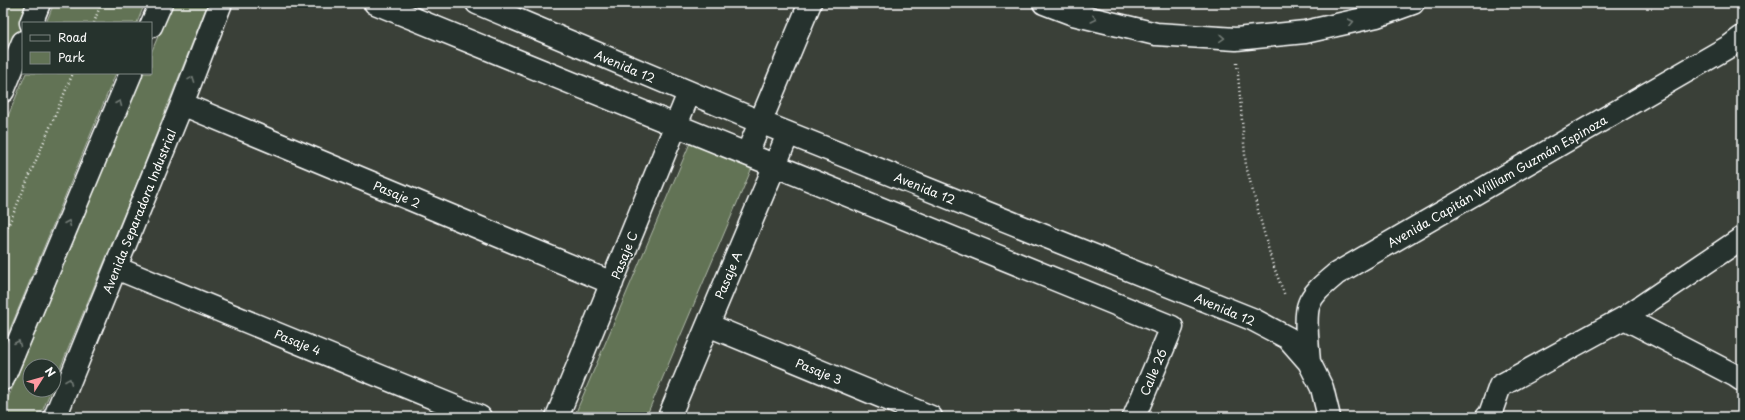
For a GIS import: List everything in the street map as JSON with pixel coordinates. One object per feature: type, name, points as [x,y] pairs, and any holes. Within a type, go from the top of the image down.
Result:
[{"type":"street","points":[[31,22],[39,3]]},
{"type":"street","points":[[152,24],[161,3]]},
{"type":"street","name":"Avenida Separadora Industrial","points":[[54,417],[116,268],[221,3]]},
{"type":"street","points":[[375,3],[775,165]]},
{"type":"street","name":"Avenida 12","points":[[477,3],[788,134],[1252,319],[1288,338],[1309,362],[1322,388],[1330,417]]},
{"type":"street","points":[[747,154],[810,3]]},
{"type":"street","points":[[1044,3],[1073,14],[1156,34],[1236,39],[1305,32],[1377,16],[1413,3]]},
{"type":"street","name":"Avenida Capitán William Guzmán Espinoza","points":[[1309,362],[1307,324],[1309,304],[1320,288],[1336,274],[1730,46],[1742,37]]},
{"type":"street","points":[[3,91],[22,44]]},
{"type":"street","points":[[3,379],[131,74]]},
{"type":"street","name":"Pasaje C","points":[[557,417],[689,93]]},
{"type":"street","name":"Pasaje 2","points":[[182,104],[612,283]]},
{"type":"street","name":"Pasaje A","points":[[669,417],[788,134]]},
{"type":"street","name":"Calle 26","points":[[775,165],[1172,327],[1134,417]]},
{"type":"street","points":[[1489,417],[1500,386],[1624,318],[1742,238]]},
{"type":"street","name":"Pasaje 4","points":[[116,268],[480,417]]},
{"type":"street","points":[[1624,318],[1742,380]]},
{"type":"street","name":"Pasaje 3","points":[[708,325],[931,417]]},
{"type":"path","points":[[94,22],[101,3]]},
{"type":"path","points":[[1236,39],[1246,166],[1272,262],[1285,298]]},
{"type":"path","points":[[3,238],[73,74]]},
{"type":"green space","points":[[3,3],[32,3],[24,22],[22,22],[22,27],[3,73]]},
{"type":"green space","points":[[54,3],[145,3],[137,22],[46,22]]},
{"type":"green space","points":[[172,3],[208,3],[137,183],[62,364],[62,358],[25,358],[143,74],[152,74],[152,51]]},
{"type":"green space","points":[[26,74],[116,74],[3,346],[3,128]]},
{"type":"green space","points":[[693,136],[754,163],[646,417],[574,417]]},
{"type":"green space","points":[[22,364],[22,398],[48,398],[40,417],[3,417],[3,410]]}]
